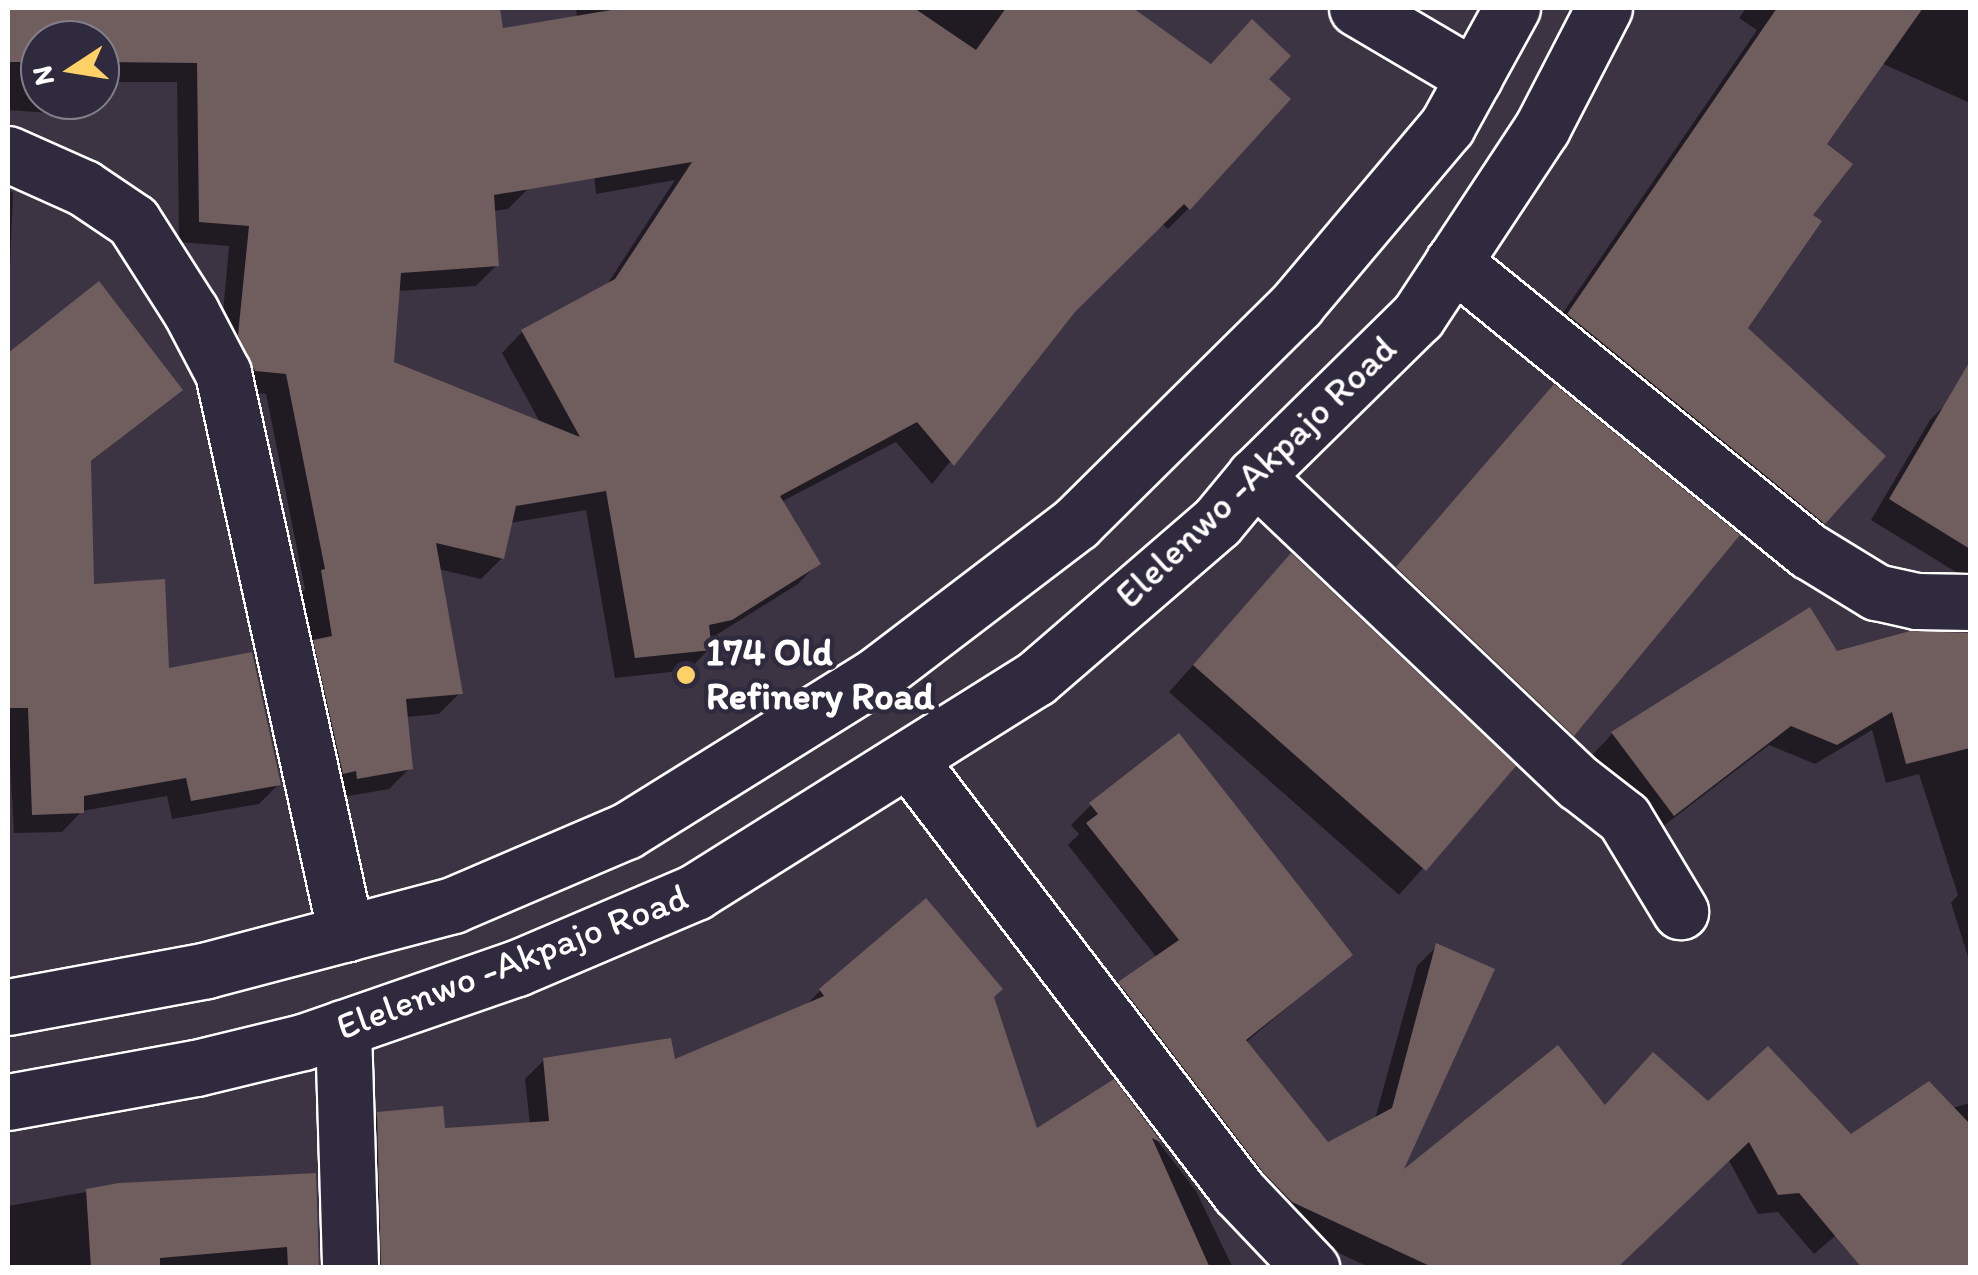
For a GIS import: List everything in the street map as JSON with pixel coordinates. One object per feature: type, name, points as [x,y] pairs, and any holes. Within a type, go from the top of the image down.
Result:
[{"type":"main road","points":[[1357,8],[1474,77]]},
{"type":"main road","name":"Elelenwo -Akpajo Road","points":[[8,1007],[207,970],[453,905],[626,831],[878,674],[1076,524],[1297,304],[1447,126],[1512,8]]},
{"type":"main road","name":"Elelenwo -Akpajo Road","points":[[8,1102],[196,1068],[344,1028],[517,968],[696,892],[1034,679],[1217,522],[1255,476],[1418,316],[1542,128],[1604,8]]},
{"type":"main road","points":[[8,154],[84,188],[133,221],[191,312],[223,373],[346,934]]},
{"type":"main road","points":[[1454,262],[1809,551],[1876,592],[1917,601],[1970,602]]},
{"type":"main road","points":[[1255,476],[1565,770],[1624,818],[1680,911]]},
{"type":"main road","points":[[909,760],[1238,1192],[1311,1268]]},
{"type":"main road","points":[[344,1028],[350,1268]]},
{"type":"building","points":[[8,8],[500,8],[503,28],[623,8],[914,8],[976,50],[1006,8],[1133,8],[1211,64],[1252,19],[1291,56],[1269,79],[1291,99],[1190,210],[1184,204],[1075,312],[954,466],[917,422],[780,496],[821,564],[732,620],[709,625],[712,650],[635,658],[606,491],[516,506],[504,559],[436,543],[463,694],[406,699],[413,769],[357,779],[356,771],[343,774],[313,640],[332,636],[321,570],[325,569],[286,374],[255,371],[238,335],[249,226],[199,222],[197,63],[120,62],[120,20],[20,20],[20,62],[8,62]],"holes":[[[692,162],[615,279],[521,330],[580,437],[394,362],[401,273],[499,266],[494,195]]]},
{"type":"building","points":[[1777,8],[1923,8],[1827,144],[1853,164],[1813,215],[1822,221],[1748,328],[1886,456],[1825,524],[1567,314]]},
{"type":"building","points":[[99,281],[183,390],[91,461],[94,584],[165,579],[169,668],[252,652],[281,785],[191,801],[186,778],[84,796],[84,813],[32,815],[28,708],[8,708],[8,353]]},
{"type":"building","points":[[1970,361],[1970,549],[1889,499]]},
{"type":"building","points":[[1554,384],[1740,535],[1574,736],[1396,567]]},
{"type":"building","points":[[1291,553],[1516,766],[1426,871],[1193,665]]},
{"type":"building","points":[[1810,607],[1837,651],[1910,631],[1970,633],[1970,748],[1906,764],[1892,712],[1837,745],[1791,726],[1674,816],[1611,732]]},
{"type":"building","points":[[1179,733],[1353,955],[1246,1040],[1328,1142],[1392,1108],[1436,943],[1495,969],[1404,1169],[1558,1045],[1605,1105],[1653,1052],[1708,1101],[1768,1046],[1851,1134],[1929,1081],[1970,1124],[1970,1268],[1862,1268],[1799,1193],[1778,1195],[1749,1142],[1617,1268],[1434,1268],[1292,1202],[1263,1172],[1118,982],[1179,940],[1086,823],[1098,814],[1089,803]]},
{"type":"building","points":[[926,898],[1003,989],[994,997],[1037,1128],[1114,1079],[1162,1143],[1152,1138],[1210,1268],[381,1268],[377,1112],[443,1106],[445,1128],[549,1121],[543,1058],[671,1038],[675,1059],[824,996],[819,989]]},
{"type":"building","points":[[316,1173],[319,1268],[288,1268],[287,1247],[160,1258],[160,1268],[91,1268],[86,1189],[119,1183]]},
{"type":"place","name":"174 Old Refinery Road","points":[[686,675]]}]
